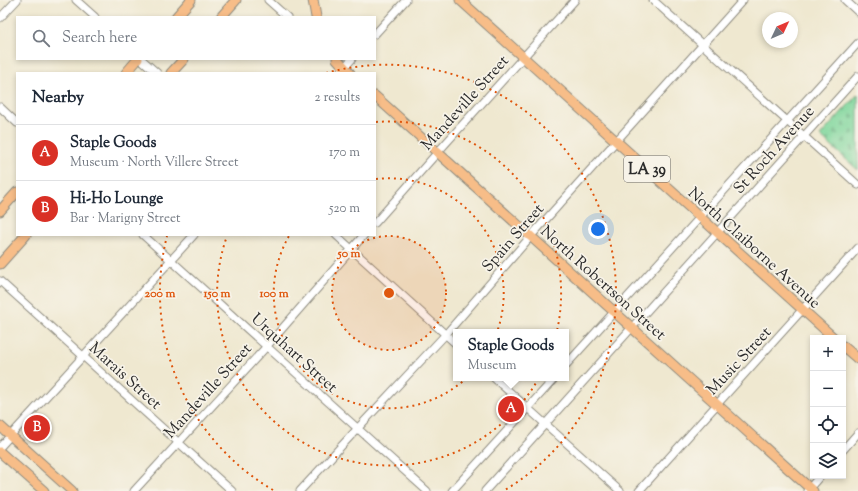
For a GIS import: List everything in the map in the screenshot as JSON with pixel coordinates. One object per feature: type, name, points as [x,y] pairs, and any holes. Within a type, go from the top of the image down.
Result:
[{"type":"main road","points":[[177,16],[191,0]]},
{"type":"main road","points":[[222,16],[236,0]]},
{"type":"main road","points":[[313,0],[316,16]]},
{"type":"main road","name":"North Claiborne Avenue","points":[[460,0],[831,335]]},
{"type":"main road","points":[[127,72],[139,60]]},
{"type":"main road","points":[[172,72],[183,60]]},
{"type":"main road","points":[[336,60],[344,71]]},
{"type":"main road","name":"North Robertson Street","points":[[376,97],[632,327],[810,490]]},
{"type":"main road","points":[[0,211],[16,193]]},
{"type":"main road","points":[[0,264],[25,236]]},
{"type":"main road","points":[[846,349],[858,359]]},
{"type":"main road","points":[[0,426],[72,491]]},
{"type":"main road","points":[[0,452],[44,491]]},
{"type":"street","points":[[0,18],[17,0]]},
{"type":"street","points":[[76,0],[94,16]]},
{"type":"street","points":[[268,0],[286,16]]},
{"type":"street","points":[[376,33],[406,0]]},
{"type":"street","name":"Mandeville Street","points":[[376,222],[437,152],[575,0]]},
{"type":"street","points":[[653,0],[858,184]]},
{"type":"street","name":"Spain Street","points":[[300,491],[446,334],[530,236],[743,0]]},
{"type":"street","points":[[845,0],[858,12]]},
{"type":"street","name":"St Roch Avenue","points":[[569,362],[858,43]]},
{"type":"street","points":[[141,60],[156,72]]},
{"type":"street","points":[[344,71],[351,60]]},
{"type":"street","name":"St Roch Avenue","points":[[485,491],[858,76]]},
{"type":"street","points":[[0,107],[16,122]]},
{"type":"street","name":"Urquhart Street","points":[[144,236],[427,491]]},
{"type":"street","points":[[0,447],[172,261],[193,236]]},
{"type":"street","points":[[337,236],[453,341]]},
{"type":"street","name":"Mandeville Street","points":[[134,491],[267,346],[363,236]]},
{"type":"street","name":"Music Street","points":[[639,491],[858,248]]},
{"type":"street","name":"Marais Street","points":[[0,281],[232,491]]},
{"type":"street","points":[[497,381],[620,491]]},
{"type":"street","points":[[452,491],[552,381]]},
{"type":"street","points":[[846,447],[858,433]]},
{"type":"street","points":[[810,490],[818,479]]},
{"type":"green space","points":[[858,94],[858,170],[820,136]]},
{"type":"place","name":"Staple Goods","points":[[511,409]]},
{"type":"place","name":"Hi-Ho Lounge","points":[[37,428]]}]
